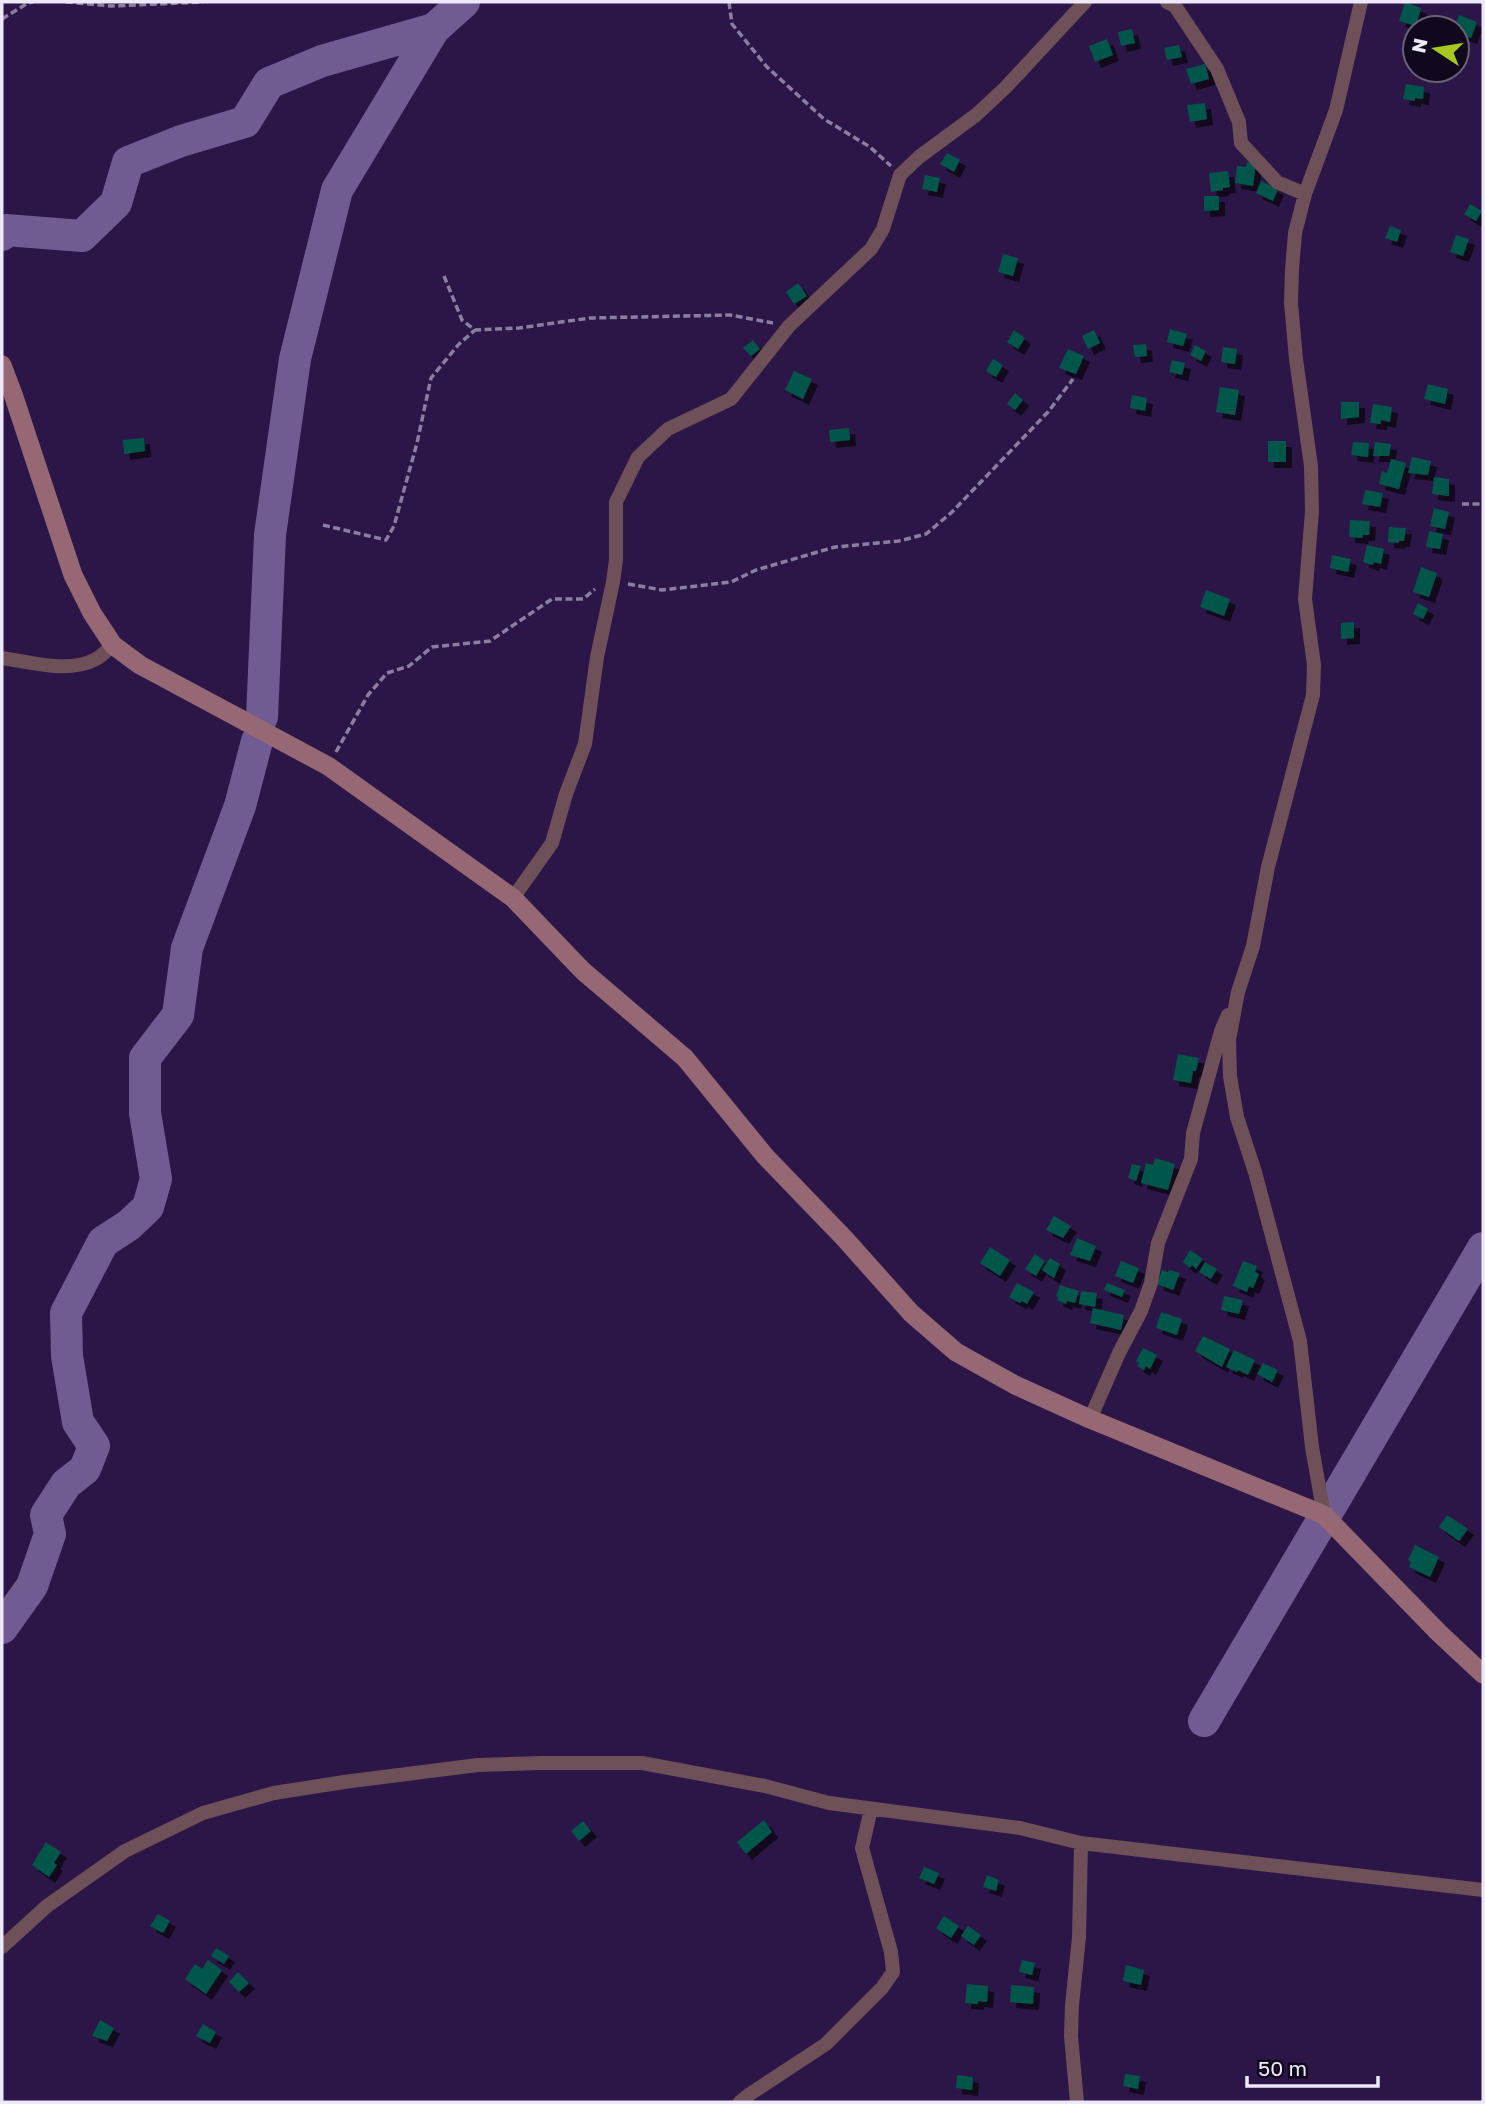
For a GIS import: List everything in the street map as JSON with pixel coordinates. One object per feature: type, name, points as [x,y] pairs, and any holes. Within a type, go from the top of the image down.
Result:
[{"type":"street","points":[[513,898],[552,843],[566,794],[585,744],[597,657],[613,582],[616,502],[638,457],[668,429],[732,399],[789,326],[871,249],[883,229],[900,175],[996,97],[1085,2]]},
{"type":"street","points":[[1167,2],[1175,6],[1217,69],[1239,122],[1241,143],[1277,182],[1305,194]]},
{"type":"street","points":[[1090,1419],[1141,1311],[1151,1283],[1158,1243],[1191,1160],[1193,1133],[1221,1031],[1238,992],[1253,946],[1268,867],[1313,695],[1314,665],[1305,599],[1312,511],[1311,466],[1296,359],[1291,303],[1292,268],[1295,233],[1305,194],[1336,110],[1361,2]]},
{"type":"street","points":[[2,365],[73,575],[92,613],[113,645],[140,665],[328,766],[513,898],[583,971],[685,1058],[765,1156],[845,1239],[911,1314],[956,1352],[1015,1385],[1090,1419],[1324,1515],[1439,1633],[1483,1674]]},
{"type":"street","points":[[2,658],[55,666],[74,665],[95,660],[113,645]]},
{"type":"street","points":[[1238,992],[1229,1040],[1230,1076],[1237,1117],[1255,1172],[1300,1341],[1312,1447],[1324,1515]]},
{"type":"street","points":[[2,1947],[47,1906],[125,1850],[203,1813],[274,1793],[344,1782],[478,1766],[541,1763],[642,1763],[765,1786],[829,1803],[1020,1828],[1080,1843],[1483,1890]]},
{"type":"street","points":[[740,2102],[826,2044],[882,1988],[893,1972],[891,1952],[862,1848],[872,1809]]},
{"type":"street","points":[[1077,2102],[1071,2036],[1079,1937],[1080,1843]]},
{"type":"path","points":[[2,19],[33,2]]},
{"type":"path","points":[[66,2],[112,6],[203,2]]},
{"type":"path","points":[[729,2],[732,24],[767,67],[824,119],[870,147],[900,175]]},
{"type":"path","points":[[444,276],[462,320],[475,330],[519,328],[590,318],[730,314],[789,326]]},
{"type":"path","points":[[323,525],[386,540],[394,526],[404,491],[431,378],[475,330]]},
{"type":"path","points":[[328,766],[368,695],[387,673],[409,666],[432,647],[490,641],[552,598],[583,599],[605,581],[662,590],[731,582],[756,570],[835,547],[899,541],[926,534],[952,512],[1048,412],[1073,379]]},
{"type":"path","points":[[1462,504],[1483,504]]},
{"type":"building","points":[[1405,2],[1421,8],[1419,14],[1401,14]]},
{"type":"building","points":[[1471,20],[1477,22],[1471,38]]},
{"type":"building","points":[[1132,29],[1135,43],[1121,46],[1118,32]]},
{"type":"building","points":[[1107,39],[1113,55],[1095,62],[1089,46]]},
{"type":"building","points":[[1179,45],[1182,57],[1167,60],[1164,48]]},
{"type":"building","points":[[1205,64],[1209,79],[1191,84],[1186,69]]},
{"type":"building","points":[[1406,84],[1424,87],[1423,99],[1403,99]]},
{"type":"building","points":[[1205,103],[1207,119],[1190,122],[1187,105]]},
{"type":"building","points":[[947,153],[960,160],[954,172],[940,164]]},
{"type":"building","points":[[1247,162],[1256,163],[1253,186],[1235,183],[1237,166],[1246,167]]},
{"type":"building","points":[[1228,171],[1230,187],[1211,192],[1209,173]]},
{"type":"building","points":[[925,175],[940,178],[937,192],[922,189]]},
{"type":"building","points":[[1261,181],[1278,189],[1273,201],[1256,193]]},
{"type":"building","points":[[1204,196],[1219,196],[1219,210],[1204,211]]},
{"type":"building","points":[[1470,204],[1482,211],[1476,221],[1464,214]]},
{"type":"building","points":[[1390,226],[1401,230],[1397,242],[1385,238]]},
{"type":"building","points":[[1456,235],[1469,239],[1463,256],[1450,252]]},
{"type":"building","points":[[1003,254],[1018,258],[1013,276],[998,272]]},
{"type":"building","points":[[798,283],[807,296],[794,304],[786,292]]},
{"type":"building","points":[[1170,329],[1187,334],[1183,346],[1167,342]]},
{"type":"building","points":[[1014,330],[1025,338],[1018,349],[1007,342]]},
{"type":"building","points":[[1094,330],[1100,343],[1088,349],[1082,336]]},
{"type":"building","points":[[753,340],[760,349],[751,356],[743,348]]},
{"type":"building","points":[[1146,344],[1147,356],[1135,357],[1133,345]]},
{"type":"building","points":[[1195,345],[1206,351],[1201,361],[1190,355]]},
{"type":"building","points":[[1223,347],[1237,349],[1235,364],[1221,362]]},
{"type":"building","points":[[1068,349],[1084,356],[1076,374],[1059,368]]},
{"type":"building","points":[[993,359],[1003,365],[996,377],[986,371]]},
{"type":"building","points":[[1172,360],[1185,363],[1182,375],[1169,372]]},
{"type":"building","points":[[794,371],[812,379],[803,399],[785,390]]},
{"type":"building","points":[[1428,384],[1448,389],[1445,404],[1424,399]]},
{"type":"building","points":[[1220,387],[1239,390],[1235,415],[1216,412]]},
{"type":"building","points":[[1015,393],[1023,400],[1015,410],[1007,404]]},
{"type":"building","points":[[1132,395],[1147,398],[1145,411],[1130,408]]},
{"type":"building","points":[[1341,402],[1359,402],[1359,417],[1341,419]]},
{"type":"building","points":[[1373,404],[1392,407],[1390,422],[1381,420],[1381,424],[1370,423]]},
{"type":"building","points":[[849,428],[850,440],[830,442],[829,430]]},
{"type":"building","points":[[144,438],[145,451],[124,454],[123,440]]},
{"type":"building","points":[[1268,441],[1286,441],[1286,462],[1268,462]]},
{"type":"building","points":[[1353,442],[1369,443],[1368,457],[1351,455]]},
{"type":"building","points":[[1375,442],[1391,444],[1389,456],[1373,456]]},
{"type":"building","points":[[1412,457],[1431,461],[1428,475],[1408,473]]},
{"type":"building","points":[[1391,459],[1406,463],[1399,489],[1379,484],[1382,471],[1387,473]]},
{"type":"building","points":[[1434,477],[1449,479],[1449,496],[1432,494]]},
{"type":"building","points":[[1365,490],[1383,493],[1380,507],[1362,504]]},
{"type":"building","points":[[1434,508],[1449,512],[1445,529],[1430,526]]},
{"type":"building","points":[[1350,520],[1370,521],[1369,535],[1363,535],[1362,538],[1349,537]]},
{"type":"building","points":[[1389,527],[1406,528],[1404,541],[1388,542]]},
{"type":"building","points":[[1429,531],[1443,534],[1440,549],[1426,547]]},
{"type":"building","points":[[1367,545],[1384,549],[1381,564],[1363,562]]},
{"type":"building","points":[[1332,555],[1351,559],[1348,572],[1330,568]]},
{"type":"building","points":[[1421,567],[1437,573],[1429,597],[1413,592]]},
{"type":"building","points":[[1206,590],[1230,599],[1224,616],[1200,607]]},
{"type":"building","points":[[1418,603],[1428,609],[1423,619],[1413,614]]},
{"type":"building","points":[[1354,622],[1354,638],[1341,639],[1341,623]]},
{"type":"building","points":[[1178,1054],[1199,1058],[1191,1083],[1173,1080]]},
{"type":"building","points":[[1155,1158],[1175,1164],[1168,1190],[1141,1183],[1146,1163],[1153,1165]]},
{"type":"building","points":[[1132,1164],[1141,1166],[1136,1181],[1128,1178]]},
{"type":"building","points":[[1054,1216],[1071,1226],[1063,1238],[1046,1230]]},
{"type":"building","points":[[1077,1238],[1096,1246],[1090,1261],[1070,1255]]},
{"type":"building","points":[[990,1247],[1010,1260],[1000,1276],[980,1263]]},
{"type":"building","points":[[1190,1250],[1203,1259],[1196,1269],[1183,1262]]},
{"type":"building","points":[[1035,1254],[1045,1261],[1036,1276],[1025,1269]]},
{"type":"building","points":[[1050,1258],[1060,1264],[1054,1278],[1042,1270]]},
{"type":"building","points":[[1121,1261],[1139,1268],[1133,1283],[1115,1276]]},
{"type":"building","points":[[1243,1261],[1257,1266],[1255,1272],[1259,1274],[1253,1288],[1249,1286],[1247,1292],[1233,1286]]},
{"type":"building","points":[[1205,1262],[1217,1269],[1211,1279],[1199,1272]]},
{"type":"building","points":[[1162,1270],[1180,1273],[1173,1290],[1157,1284]]},
{"type":"building","points":[[1017,1283],[1034,1292],[1027,1304],[1009,1297]]},
{"type":"building","points":[[1107,1283],[1125,1290],[1122,1297],[1104,1290]]},
{"type":"building","points":[[1060,1285],[1079,1291],[1075,1303],[1067,1301],[1066,1304],[1057,1300]]},
{"type":"building","points":[[1081,1291],[1097,1293],[1095,1307],[1079,1304]]},
{"type":"building","points":[[1224,1296],[1243,1300],[1239,1314],[1221,1310]]},
{"type":"building","points":[[1093,1308],[1124,1315],[1121,1330],[1090,1323]]},
{"type":"building","points":[[1161,1312],[1182,1319],[1177,1335],[1156,1328]]},
{"type":"building","points":[[1203,1336],[1230,1349],[1222,1367],[1195,1351]]},
{"type":"building","points":[[1143,1348],[1157,1355],[1150,1369],[1146,1366],[1144,1370],[1137,1366],[1139,1363],[1136,1361]]},
{"type":"building","points":[[1234,1350],[1255,1360],[1248,1375],[1226,1367]]},
{"type":"building","points":[[1263,1363],[1278,1370],[1272,1382],[1257,1374]]},
{"type":"building","points":[[1447,1515],[1468,1529],[1459,1541],[1439,1527]]},
{"type":"building","points":[[1415,1545],[1439,1557],[1430,1577],[1409,1567],[1411,1562],[1408,1560]]},
{"type":"building","points":[[764,1820],[772,1832],[746,1854],[737,1842]]},
{"type":"building","points":[[583,1821],[591,1831],[579,1841],[571,1831]]},
{"type":"building","points":[[46,1842],[61,1852],[49,1877],[32,1865]]},
{"type":"building","points":[[924,1867],[939,1873],[934,1884],[919,1878]]},
{"type":"building","points":[[987,1875],[999,1880],[996,1891],[983,1887]]},
{"type":"building","points":[[158,1914],[170,1921],[163,1933],[150,1926]]},
{"type":"building","points":[[944,1916],[959,1926],[951,1938],[936,1928]]},
{"type":"building","points":[[968,1926],[981,1935],[974,1945],[961,1936]]},
{"type":"building","points":[[216,1948],[229,1956],[224,1964],[211,1956]]},
{"type":"building","points":[[208,1960],[222,1970],[206,1994],[185,1979],[195,1964],[202,1969]]},
{"type":"building","points":[[1022,1960],[1035,1963],[1032,1975],[1019,1972]]},
{"type":"building","points":[[1126,1965],[1144,1970],[1141,1985],[1123,1981]]},
{"type":"building","points":[[238,1972],[249,1983],[239,1992],[229,1982]]},
{"type":"building","points":[[967,1984],[988,1986],[987,2002],[965,2003]]},
{"type":"building","points":[[1011,1985],[1034,1987],[1033,2004],[1010,2002]]},
{"type":"building","points":[[100,2020],[114,2028],[107,2041],[92,2036]]},
{"type":"building","points":[[203,2024],[216,2032],[210,2043],[196,2036]]},
{"type":"building","points":[[1125,2074],[1140,2076],[1138,2089],[1123,2086]]},
{"type":"building","points":[[957,2075],[973,2077],[972,2090],[956,2088]]},
{"type":"waterway","points":[[2,235],[6,230],[82,236],[116,203],[128,162],[181,141],[245,122],[269,83],[322,61],[434,29],[464,2]]},
{"type":"waterway","points":[[262,717],[270,535],[295,359],[337,190],[434,29]]},
{"type":"waterway","points":[[2,1628],[32,1586],[50,1534],[46,1515],[66,1484],[85,1469],[94,1446],[78,1422],[67,1356],[66,1313],[103,1242],[129,1225],[148,1207],[156,1179],[145,1113],[145,1058],[178,1015],[187,948],[240,806],[257,741]]},
{"type":"waterway","points":[[1204,1721],[1483,1248]]}]
